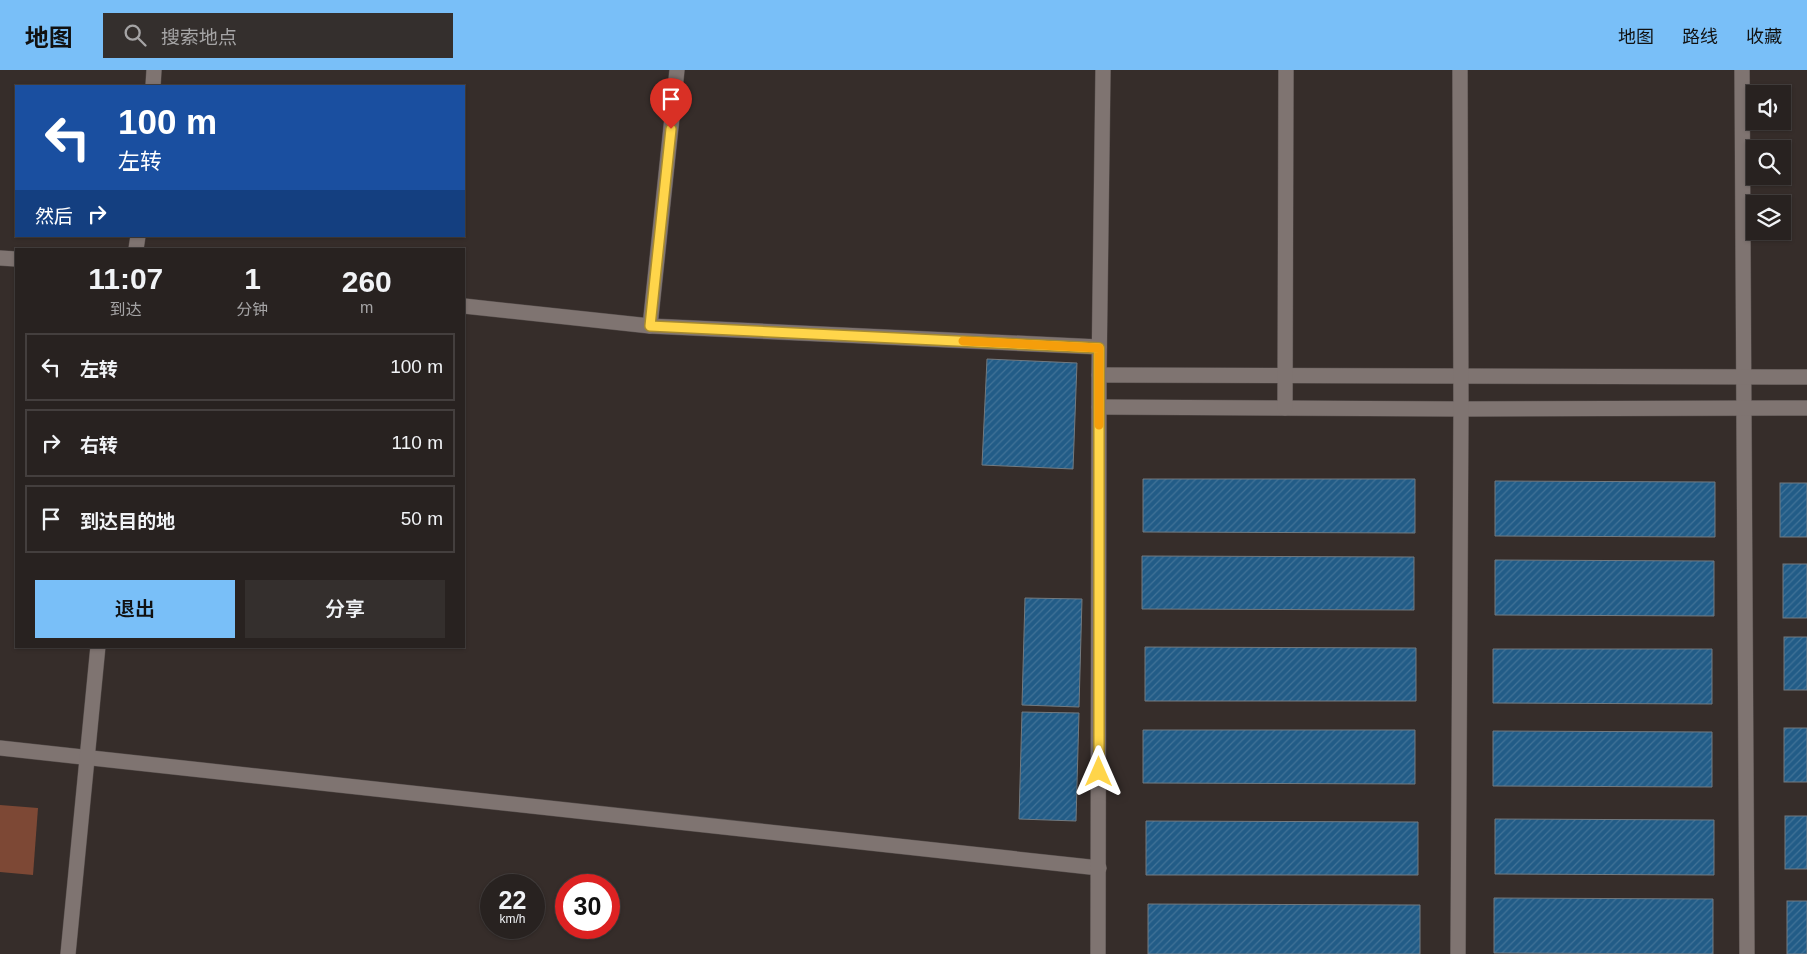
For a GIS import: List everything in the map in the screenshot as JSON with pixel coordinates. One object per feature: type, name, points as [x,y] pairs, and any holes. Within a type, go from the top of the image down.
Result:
[{"type":"street","points":[[153,85],[154,70]]},
{"type":"street","points":[[650,326],[677,70]]},
{"type":"street","points":[[1098,954],[1099,348],[1103,70]]},
{"type":"street","points":[[1285,408],[1286,70]]},
{"type":"street","points":[[1458,954],[1461,408],[1460,70]]},
{"type":"street","points":[[1742,70],[1747,954]]},
{"type":"street","points":[[0,258],[15,259]]},
{"type":"street","points":[[465,306],[650,326],[1099,348]]},
{"type":"street","points":[[1099,375],[1807,377]]},
{"type":"street","points":[[1099,407],[1807,408]]},
{"type":"street","points":[[68,954],[98,648]]},
{"type":"street","points":[[0,748],[1099,868]]},
{"type":"shaded area","points":[[0,805],[38,808],[33,875],[0,872]]},
{"type":"building","points":[[987,359],[1077,363],[1073,469],[982,465]]},
{"type":"building","points":[[1143,479],[1415,479],[1415,533],[1143,532]]},
{"type":"building","points":[[1495,481],[1715,482],[1715,537],[1495,536]]},
{"type":"building","points":[[1780,483],[1807,483],[1807,537],[1780,537]]},
{"type":"building","points":[[1142,556],[1414,557],[1414,610],[1142,609]]},
{"type":"building","points":[[1495,560],[1714,561],[1714,616],[1495,615]]},
{"type":"building","points":[[1783,564],[1807,564],[1807,618],[1783,618]]},
{"type":"building","points":[[1025,598],[1082,599],[1079,707],[1022,705]]},
{"type":"building","points":[[1784,637],[1807,637],[1807,690],[1784,690]]},
{"type":"building","points":[[1145,647],[1416,648],[1416,701],[1145,701]]},
{"type":"building","points":[[1493,649],[1712,649],[1712,704],[1493,703]]},
{"type":"building","points":[[1022,712],[1079,713],[1076,821],[1019,819]]},
{"type":"building","points":[[1784,728],[1807,728],[1807,782],[1784,782]]},
{"type":"building","points":[[1143,730],[1415,730],[1415,784],[1143,783]]},
{"type":"building","points":[[1493,731],[1712,732],[1712,787],[1493,786]]},
{"type":"building","points":[[1785,816],[1807,816],[1807,869],[1785,869]]},
{"type":"building","points":[[1495,819],[1714,820],[1714,875],[1495,874]]},
{"type":"building","points":[[1146,821],[1418,822],[1418,875],[1146,875]]},
{"type":"building","points":[[1494,898],[1713,899],[1713,954],[1494,953]]},
{"type":"building","points":[[1787,901],[1807,901],[1807,954],[1787,954]]},
{"type":"building","points":[[1148,904],[1420,905],[1420,954],[1148,954]]},
{"type":"slow traffic","points":[[963,341],[1099,348],[1099,425]]},
{"type":"route","points":[[671,129],[650,326],[1099,348],[1099,772]]}]
